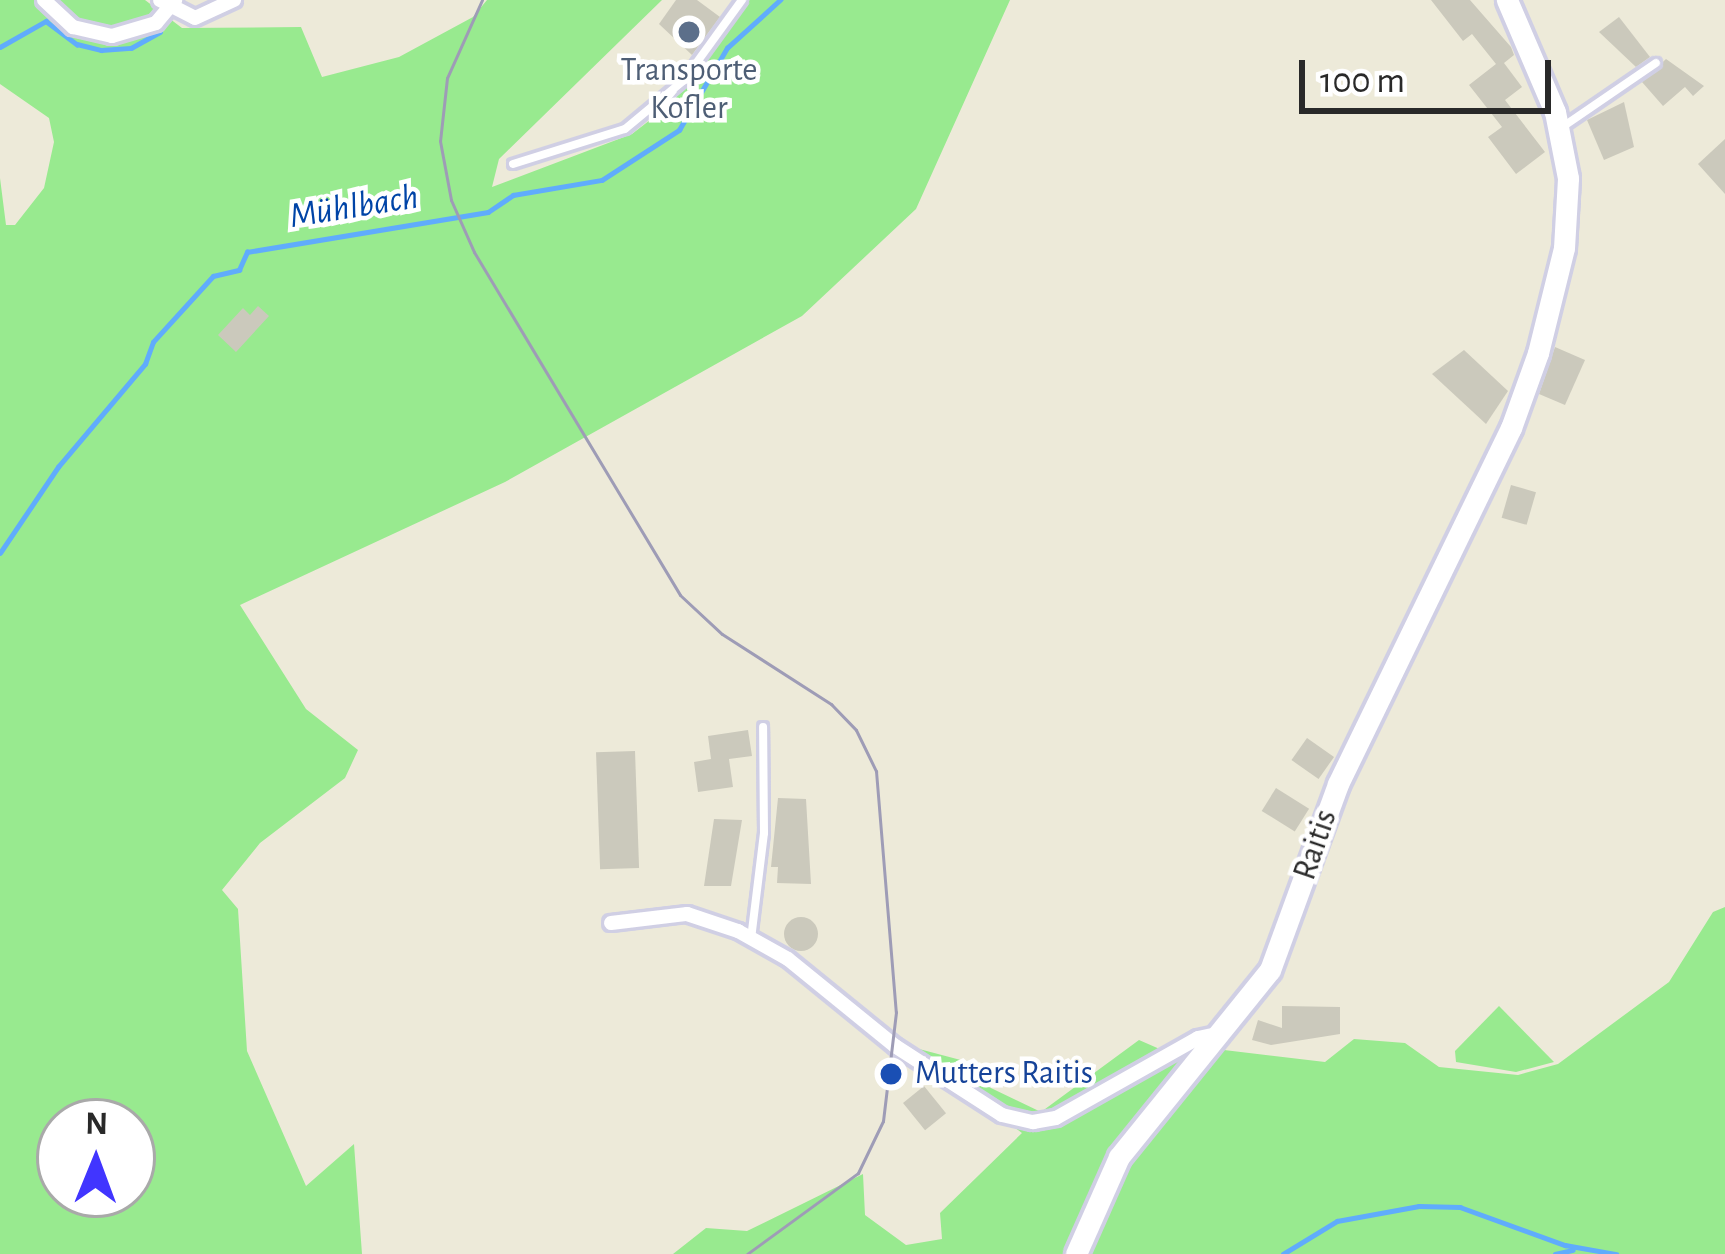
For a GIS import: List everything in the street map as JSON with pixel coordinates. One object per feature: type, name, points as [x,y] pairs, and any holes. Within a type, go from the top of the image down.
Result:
[{"type":"street","points":[[44,0],[64,22],[102,36],[145,29],[168,3],[202,17],[234,0]]},
{"type":"street","name":"Raitis","points":[[1076,1254],[1119,1157],[1270,970],[1343,771],[1511,428],[1564,248],[1569,196],[1560,129],[1507,0]]},
{"type":"street","points":[[611,923],[687,914],[751,939],[895,1046],[1002,1115],[1033,1122],[1056,1118],[1198,1038],[1221,1034]]},
{"type":"lane","points":[[513,164],[626,128],[684,80],[742,0]]},
{"type":"lane","points":[[1560,129],[1656,63]]},
{"type":"lane","points":[[751,939],[764,833],[763,727]]},
{"type":"green space","points":[[0,0],[145,0],[182,28],[301,27],[322,77],[399,57],[473,17],[487,0],[662,0],[499,159],[492,187],[632,134],[672,103],[747,0],[1010,0],[916,209],[802,316],[505,482],[240,605],[306,709],[358,750],[345,778],[260,843],[222,890],[238,909],[247,1051],[306,1186],[354,1144],[362,1254],[0,1254],[0,178],[6,225],[15,225],[44,188],[54,142],[49,118],[0,84]]},
{"type":"green space","points":[[1725,907],[1725,1254],[673,1254],[706,1228],[747,1231],[863,1174],[865,1215],[906,1245],[942,1239],[940,1213],[1022,1133],[904,1045],[972,1063],[968,1077],[1041,1112],[1139,1040],[1178,1057],[1199,1047],[1325,1062],[1354,1039],[1405,1043],[1439,1067],[1518,1075],[1558,1064],[1669,982],[1713,912]]},
{"type":"green space","points":[[1499,1006],[1554,1062],[1516,1072],[1456,1062],[1455,1051]]},
{"type":"building","points":[[676,0],[697,0],[720,17],[692,55],[659,24]]},
{"type":"building","points":[[1431,0],[1470,0],[1511,47],[1514,55],[1504,63],[1522,87],[1505,100],[1545,152],[1516,174],[1488,137],[1502,127],[1469,85],[1496,64],[1472,34],[1463,41]]},
{"type":"building","points":[[1619,17],[1650,57],[1636,67],[1599,32]]},
{"type":"building","points":[[1666,59],[1704,86],[1693,96],[1685,87],[1663,106],[1642,82]]},
{"type":"building","points":[[1624,102],[1634,147],[1604,160],[1587,120]]},
{"type":"building","points":[[1725,139],[1725,194],[1698,164]]},
{"type":"building","points":[[258,306],[269,316],[236,352],[218,335],[243,308],[250,315]]},
{"type":"building","points":[[1555,347],[1585,360],[1565,405],[1539,394]]},
{"type":"building","points":[[1464,350],[1508,391],[1486,424],[1432,374]]},
{"type":"building","points":[[1511,485],[1536,492],[1527,525],[1502,518]]},
{"type":"building","points":[[748,730],[752,756],[729,759],[733,787],[698,792],[694,762],[711,759],[708,736]]},
{"type":"building","points":[[1307,738],[1334,757],[1319,779],[1292,760]]},
{"type":"building","points":[[635,751],[639,868],[600,869],[596,752]]},
{"type":"building","points":[[1276,788],[1309,809],[1295,832],[1262,811]]},
{"type":"building","points":[[778,798],[806,799],[811,884],[777,883],[778,867],[771,867]]},
{"type":"building","points":[[714,819],[742,820],[731,886],[704,886]]},
{"type":"building","points":[[801,917],[813,922],[818,934],[813,946],[801,951],[789,946],[784,934],[789,922]]},
{"type":"building","points":[[1282,1006],[1340,1007],[1340,1034],[1271,1045],[1252,1040],[1258,1020],[1282,1028]]},
{"type":"building","points":[[924,1086],[946,1113],[925,1130],[903,1103]]},
{"type":"waterway","name":"Mühlbach","points":[[0,553],[58,467],[145,364],[153,342],[213,276],[239,270],[247,252],[488,212],[513,195],[602,180],[679,130],[727,48],[780,0]]},
{"type":"waterway","points":[[0,47],[46,21],[77,44],[101,50],[131,48],[160,32]]},
{"type":"waterway","points":[[1283,1254],[1337,1221],[1419,1206],[1460,1207],[1565,1245],[1616,1254]]},
{"type":"waterway","points":[[1555,1254],[1573,1250]]},
{"type":"tram line","points":[[482,0],[447,78],[440,141],[451,200],[474,252],[680,595],[722,634],[831,704],[856,730],[876,771],[896,1012],[883,1121],[858,1173],[747,1254]]},
{"type":"place","name":"Transporte Kofler","points":[[689,32]]},
{"type":"place","name":"Mutters Raitis","points":[[891,1074]]}]
